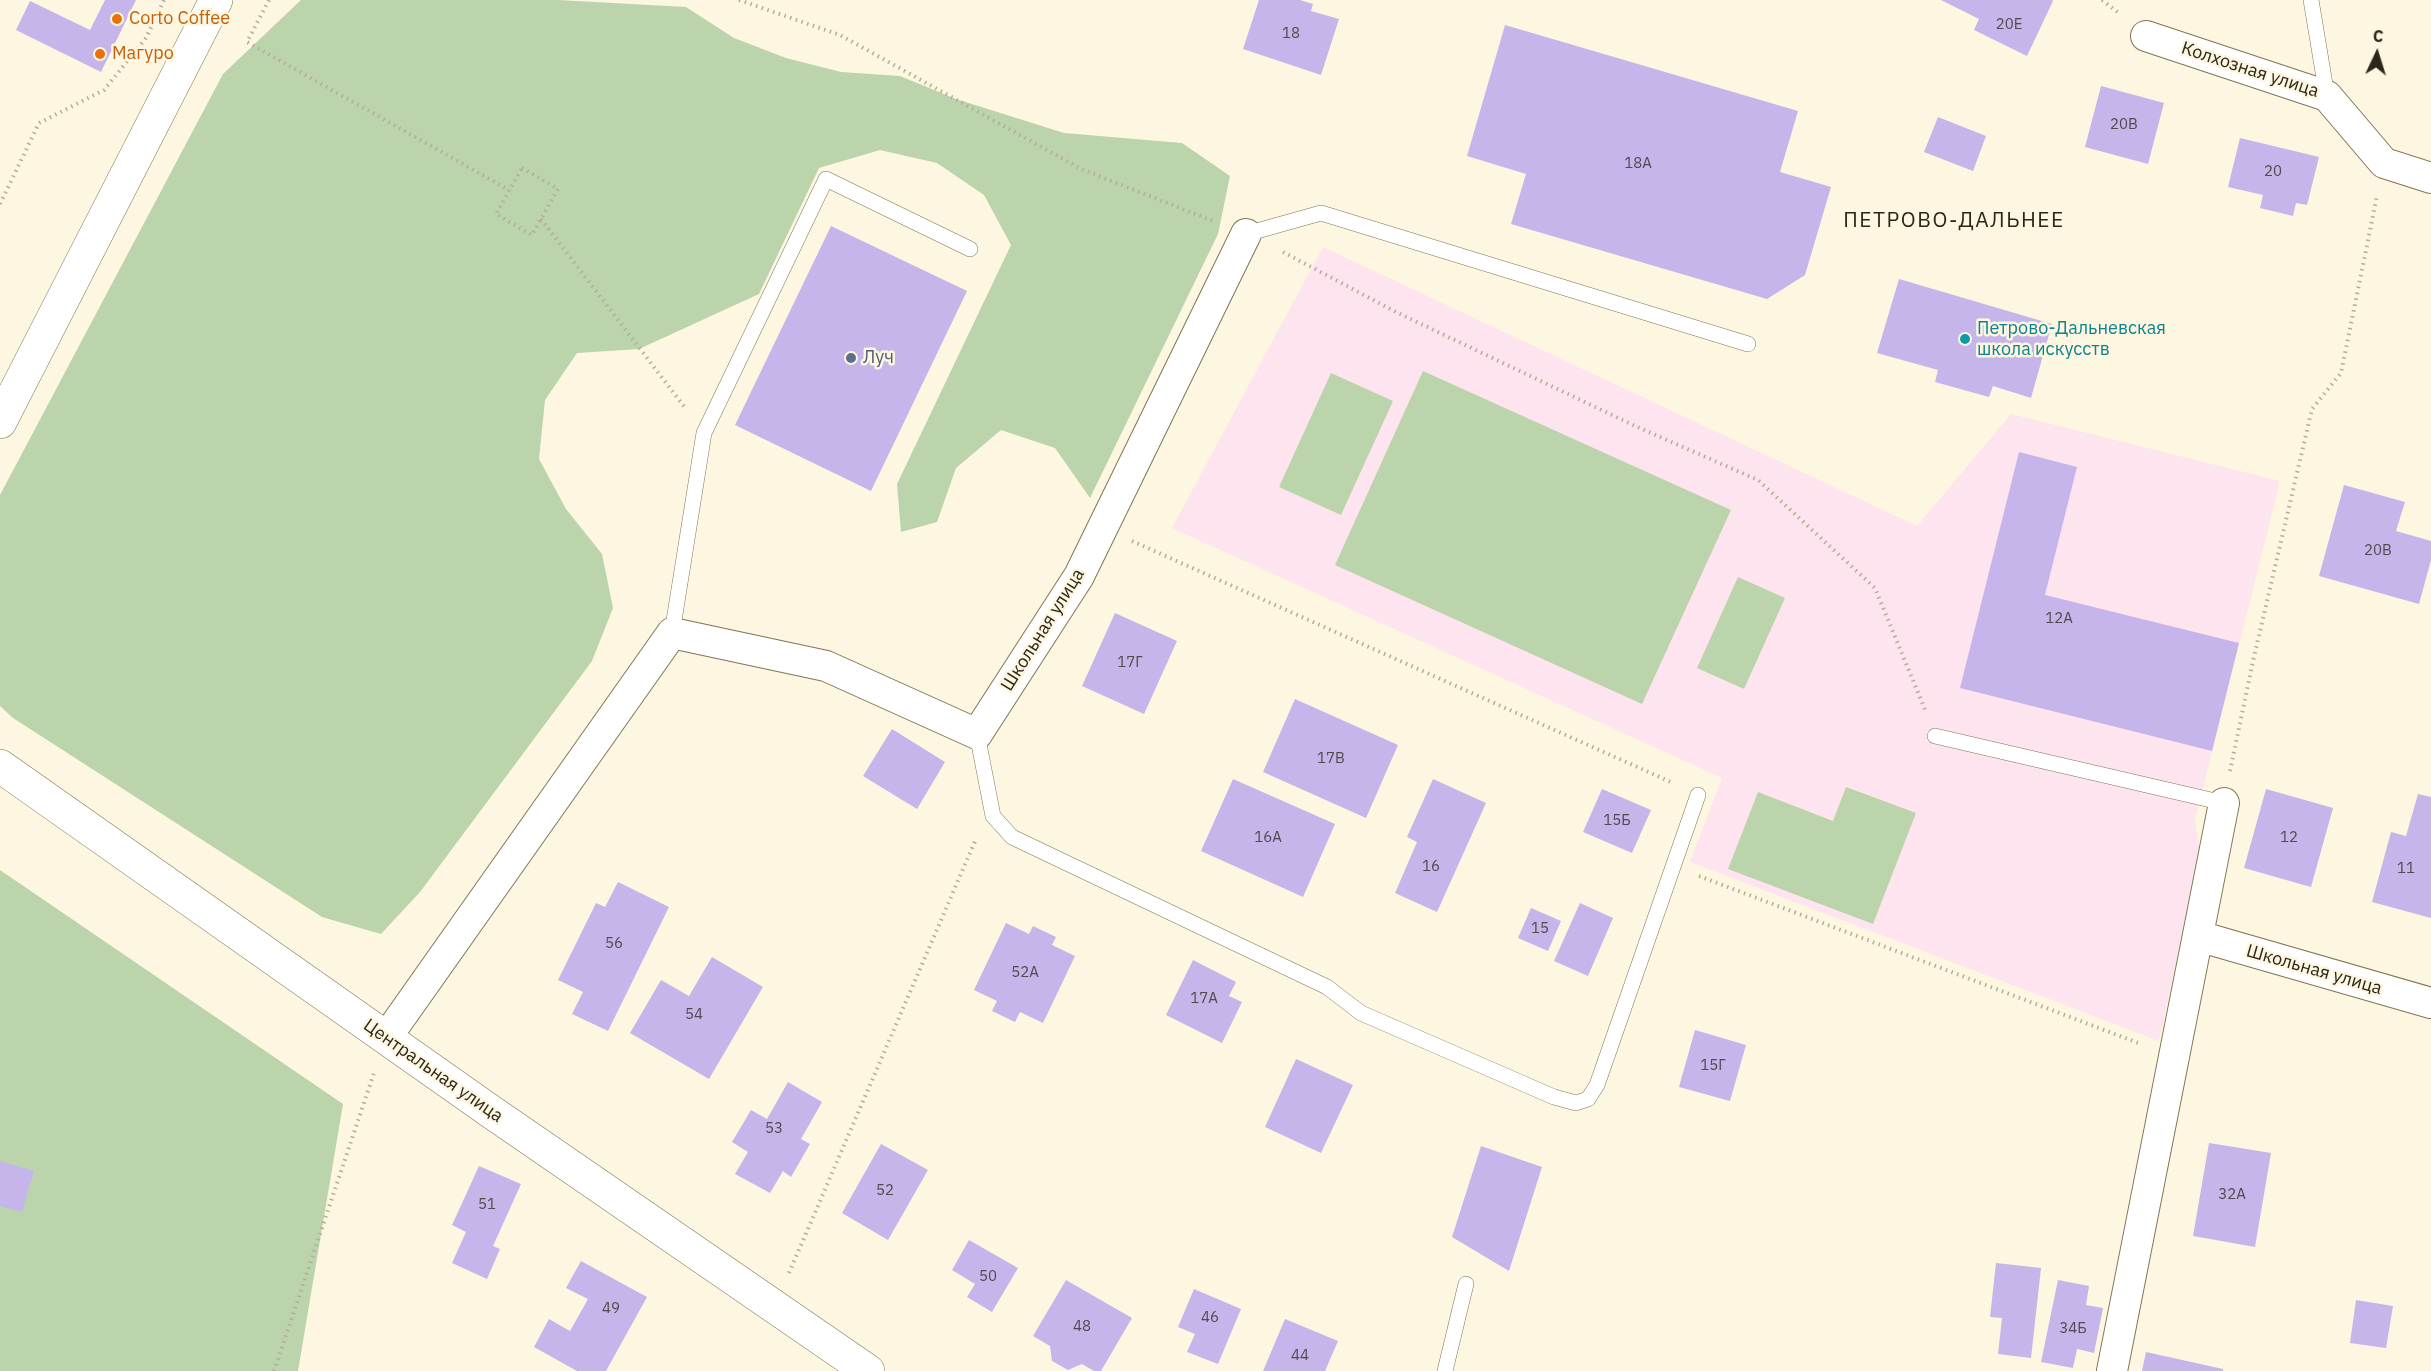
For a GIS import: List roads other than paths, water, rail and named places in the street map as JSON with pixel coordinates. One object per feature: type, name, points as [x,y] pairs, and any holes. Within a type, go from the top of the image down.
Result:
[{"type":"main road","points":[[0,422],[216,0]]},
{"type":"main road","name":"Центральная улица","points":[[0,766],[386,1038],[868,1371]]},
{"type":"street","name":"Колхозная улица","points":[[2146,36],[2327,96],[2384,163],[2431,178]]},
{"type":"street","name":"Школьная улица","points":[[977,734],[1079,576],[1246,234]]},
{"type":"street","points":[[386,1038],[672,633],[826,666],[977,734]]},
{"type":"street","points":[[2112,1371],[2125,1317],[2224,803]]},
{"type":"street","name":"Школьная улица","points":[[2198,936],[2431,1003]]},
{"type":"lane","points":[[2311,0],[2327,96]]},
{"type":"lane","points":[[672,633],[704,434],[826,179],[970,249]]},
{"type":"lane","points":[[1246,234],[1321,213],[1748,344]]},
{"type":"lane","points":[[977,734],[993,816],[1012,837],[1327,987],[1361,1013],[1554,1097],[1576,1103],[1588,1099],[1597,1085],[1698,795]]},
{"type":"lane","points":[[1935,736],[2224,803]]},
{"type":"lane","points":[[1445,1371],[1466,1284]]},
{"type":"place","name":"Corto Coffee","points":[[117,19]]},
{"type":"place","name":"Магуро","points":[[100,54]]},
{"type":"place","name":"Петрово-Дальневская школа искусств","points":[[1965,339]]},
{"type":"place","name":"Луч","points":[[851,358]]},
{"type":"district","name":"ПЕТРОВО-ДАЛЬНЕЕ","points":[[1954,221]]}]
